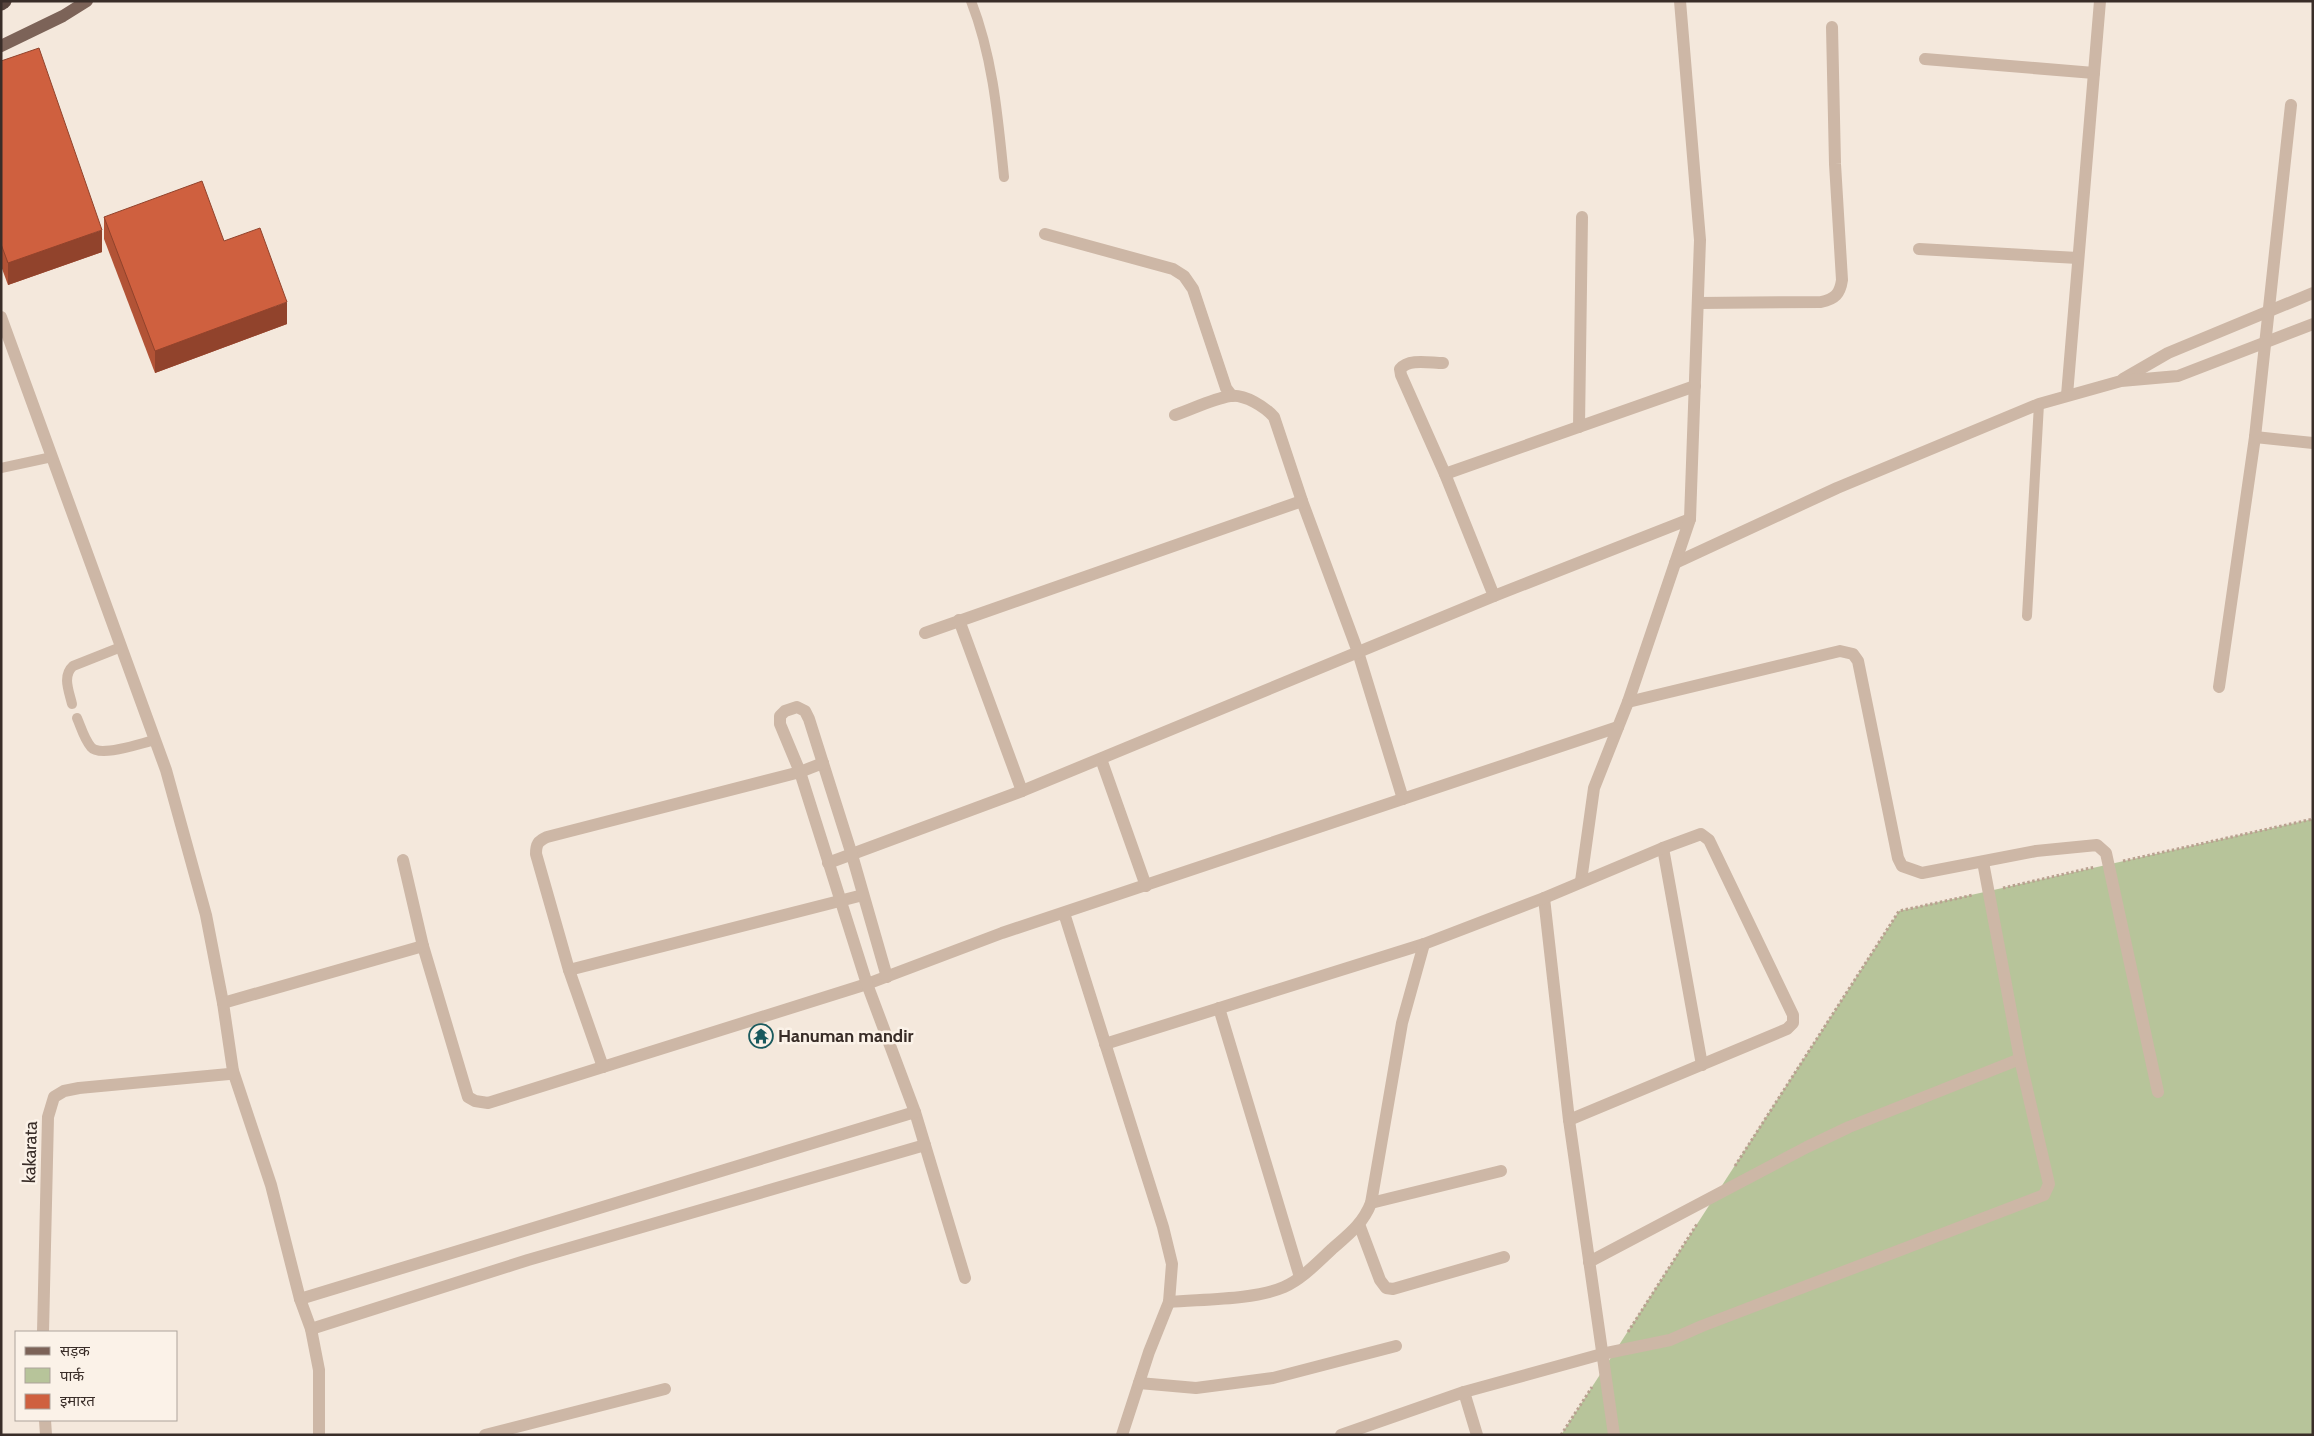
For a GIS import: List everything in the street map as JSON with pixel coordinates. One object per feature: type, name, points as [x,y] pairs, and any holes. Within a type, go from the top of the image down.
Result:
[{"type":"main road","points":[[1,46],[87,1]]},
{"type":"street","points":[[1581,881],[1594,788],[1628,702],[1690,519],[1700,240],[1680,1]]},
{"type":"street","points":[[2067,395],[2100,1]]},
{"type":"street","points":[[1698,303],[1821,302],[1833,300],[1840,292],[1842,280],[1835,164],[1832,26]]},
{"type":"street","points":[[1925,59],[2094,73]]},
{"type":"street","points":[[2219,687],[2255,436],[2291,105]]},
{"type":"street","points":[[1578,427],[1582,218]]},
{"type":"street","points":[[1045,234],[1173,269],[1184,276],[1193,289],[1226,388],[1232,396]]},
{"type":"street","points":[[1919,249],[2078,258]]},
{"type":"street","points":[[2121,381],[2168,353],[2313,293]]},
{"type":"street","points":[[1,317],[166,770],[206,914],[234,1071],[271,1185],[300,1299],[311,1329],[319,1370],[319,1435]]},
{"type":"street","points":[[1675,563],[1837,488],[2039,404],[2121,381],[2178,376],[2313,324]]},
{"type":"street","points":[[1443,363],[1409,363],[1400,369],[1494,596]]},
{"type":"street","points":[[1445,474],[1695,386]]},
{"type":"street","points":[[1175,415],[1232,396],[1258,403],[1274,417],[1302,502],[1358,652],[1404,799]]},
{"type":"street","points":[[2255,436],[2313,443]]},
{"type":"street","points":[[925,633],[1302,502]]},
{"type":"street","points":[[828,863],[1022,791],[1494,596],[1690,519]]},
{"type":"street","points":[[959,620],[1022,791]]},
{"type":"street","points":[[1628,702],[1840,651],[1853,654],[1858,661],[1898,858],[1902,866],[1922,873],[2036,851],[2097,845],[2102,847],[2106,853],[2158,1092]]},
{"type":"street","points":[[886,977],[852,855],[805,711],[797,707],[785,710],[780,716],[780,724],[800,772],[867,984],[915,1112],[965,1278]]},
{"type":"street","points":[[403,860],[423,946],[468,1097],[475,1101],[488,1103],[867,984],[1002,933],[1618,727]]},
{"type":"street","points":[[1101,759],[1146,886]]},
{"type":"street","points":[[603,1067],[569,970],[536,854],[536,845],[540,840],[800,772],[823,763]]},
{"type":"street","points":[[1105,1044],[1424,944],[1544,898],[1581,881],[1701,834],[1709,840],[1793,1015],[1793,1023],[1786,1029],[1569,1120]]},
{"type":"street","points":[[1663,848],[1702,1065]]},
{"type":"street","points":[[1341,1435],[1363,1431],[1464,1392],[1602,1354],[1670,1340],[2044,1195],[2049,1184],[2020,1059],[1983,862]]},
{"type":"street","points":[[569,970],[863,895]]},
{"type":"street","points":[[1544,898],[1569,1120],[1614,1435]]},
{"type":"street","points":[[1064,913],[1163,1226],[1172,1264],[1169,1302],[1122,1435]]},
{"type":"street","points":[[1169,1302],[1266,1294],[1285,1287],[1300,1277],[1366,1216],[1371,1203],[1402,1023],[1424,944]]},
{"type":"street","points":[[223,1002],[423,946]]},
{"type":"street","points":[[1219,1008],[1300,1277]]},
{"type":"street","points":[[1589,1262],[1806,1147],[1849,1127],[2020,1059]]},
{"type":"street","name":"kakarata","points":[[44,1331],[48,1117],[54,1097],[64,1091],[79,1088],[229,1074],[234,1071]]},
{"type":"street","points":[[300,1299],[915,1112]]},
{"type":"street","points":[[311,1329],[528,1260],[925,1145]]},
{"type":"street","points":[[1371,1203],[1501,1171]]},
{"type":"street","points":[[1359,1224],[1380,1280],[1386,1288],[1393,1288],[1504,1257]]},
{"type":"street","points":[[1139,1383],[1196,1388],[1273,1378],[1396,1346]]},
{"type":"street","points":[[485,1435],[665,1389]]},
{"type":"street","points":[[1464,1392],[1477,1435]]},
{"type":"street","points":[[45,1421],[46,1435]]},
{"type":"lane","points":[[971,1],[995,91],[1004,177]]},
{"type":"lane","points":[[2027,616],[2039,404]]},
{"type":"lane","points":[[1,468],[52,457]]},
{"type":"lane","points":[[72,704],[66,677],[68,671],[73,666],[121,647]]},
{"type":"lane","points":[[77,718],[90,746],[96,751],[106,752],[155,740]]},
{"type":"path","points":[[2120,862],[2313,819]]},
{"type":"path","points":[[1995,890],[2101,866]]},
{"type":"path","points":[[1733,1169],[1899,911],[1976,894]]},
{"type":"path","points":[[1625,1335],[1700,1219]]},
{"type":"path","points":[[1561,1435],[1593,1385]]},
{"type":"green space","points":[[2313,819],[2313,1435],[1561,1435],[1899,911]]},
{"type":"building","points":[[39,48],[102,230],[8,263],[1,244],[1,61]]},
{"type":"building","points":[[202,181],[224,241],[260,228],[287,302],[155,351],[104,217]]},
{"type":"place","name":"Hanuman mandir","points":[[761,1036]]}]
